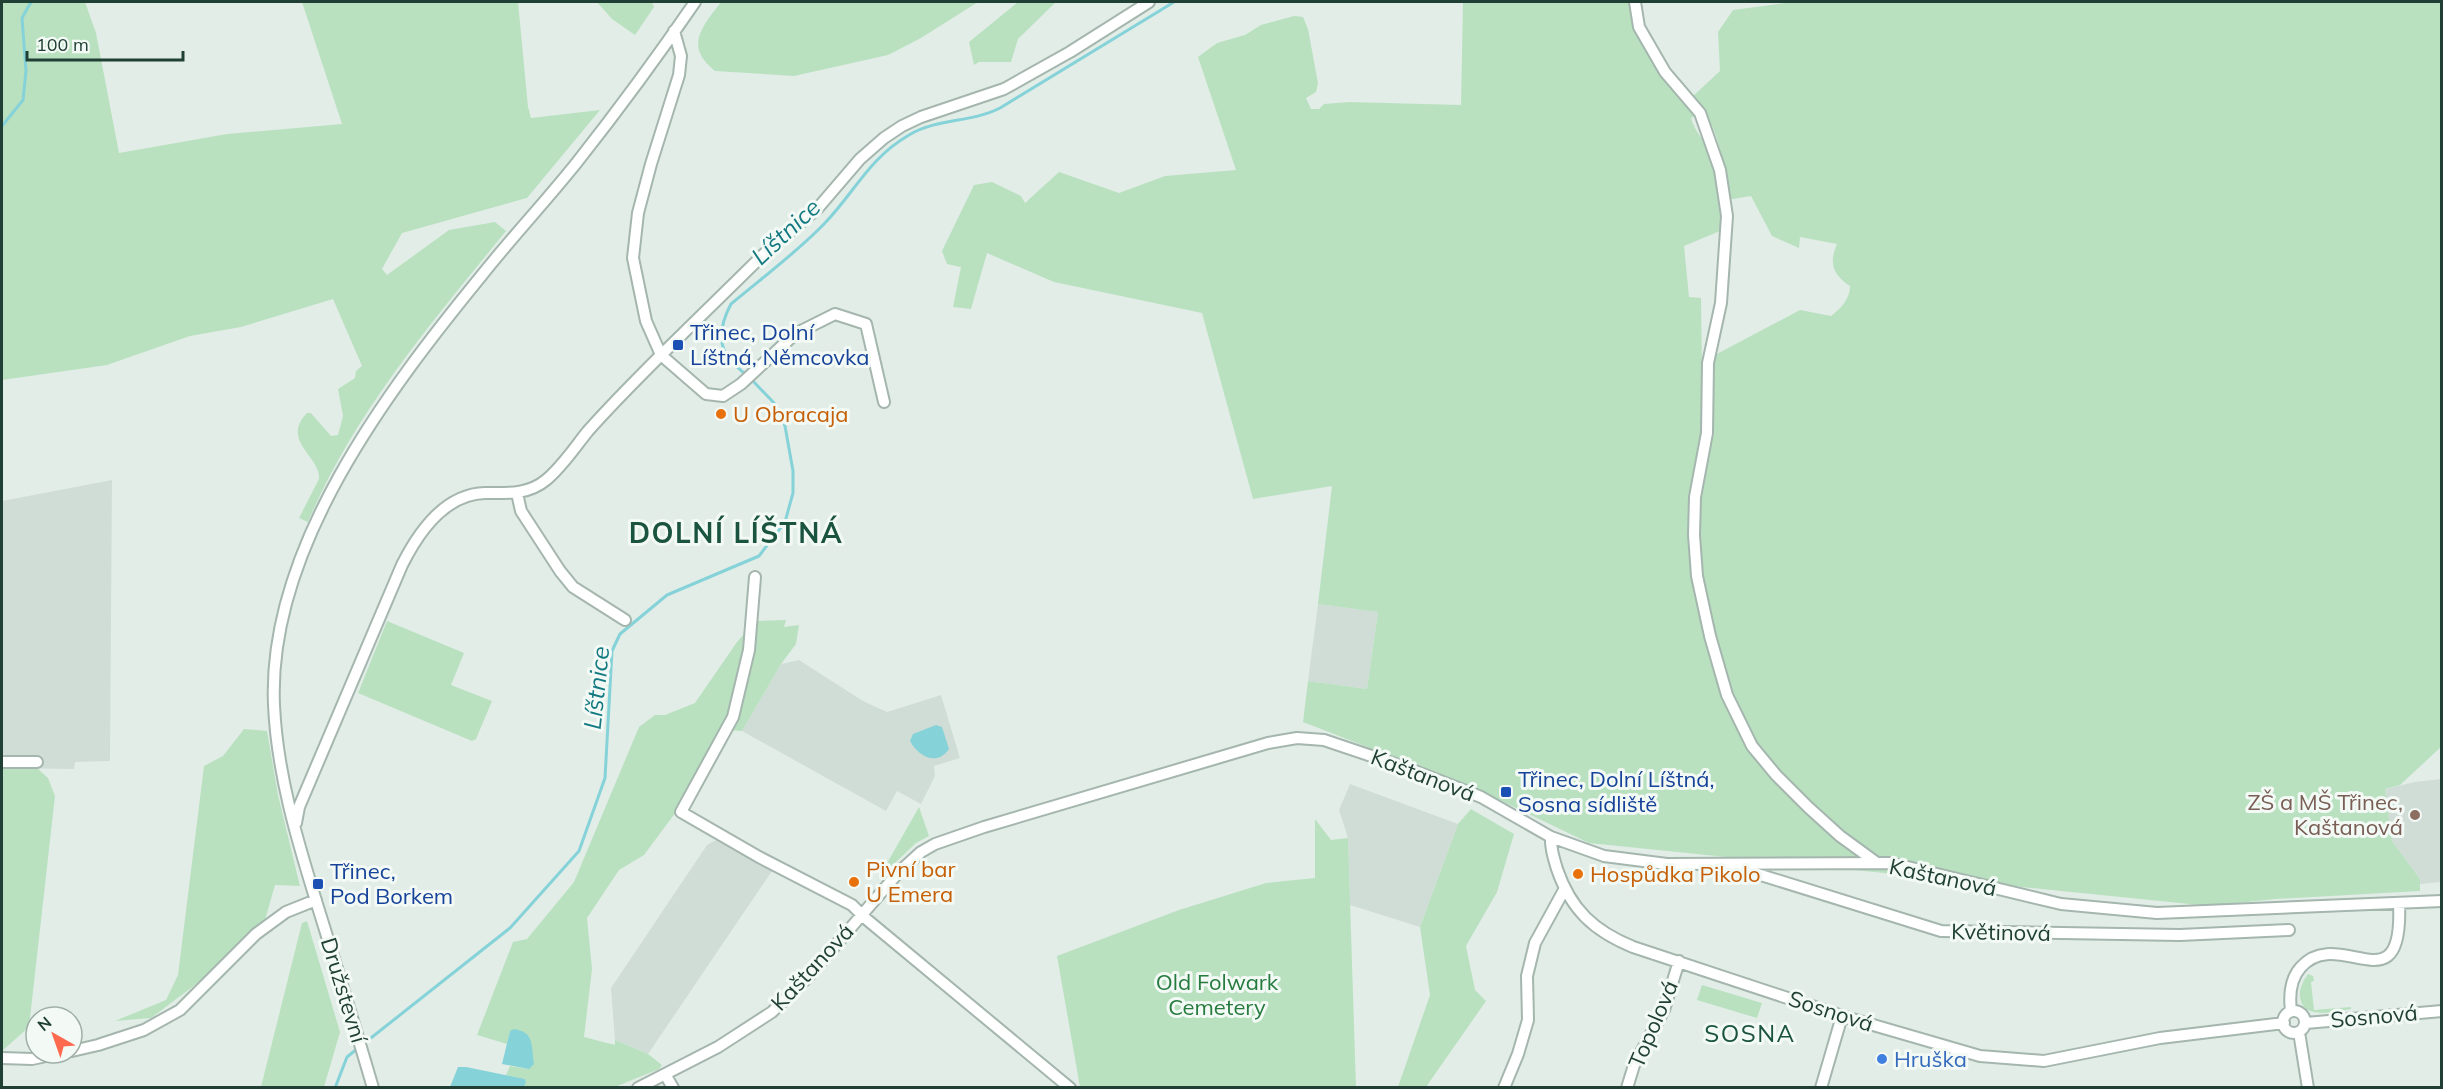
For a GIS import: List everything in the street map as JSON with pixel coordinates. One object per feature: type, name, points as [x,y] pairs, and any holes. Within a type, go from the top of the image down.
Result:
[{"type":"street","name":"Družstevní","points":[[373,1088],[296,830],[278,750],[274,700],[279,640],[295,574],[322,510],[358,445],[418,358],[484,272],[578,162],[695,2]]},
{"type":"street","points":[[296,830],[298,807],[413,543],[431,519],[454,502],[481,493],[517,493],[545,481],[616,399],[741,276],[818,207],[860,159],[884,138],[921,117],[1004,89],[1070,52],[1149,2]]},
{"type":"street","points":[[1635,2],[1639,27],[1665,72],[1700,112],[1720,170],[1726,216],[1721,303],[1708,363],[1707,434],[1695,497],[1697,576],[1710,636],[1727,695],[1752,746],[1776,775],[1808,807],[1840,836],[1877,863]]},
{"type":"street","points":[[674,32],[681,56],[680,75],[651,164],[638,213],[633,258],[646,321],[661,355],[706,394],[723,396],[741,384],[795,334],[835,314],[866,324],[884,402]]},
{"type":"street","points":[[517,493],[521,511],[573,587],[625,620]]},
{"type":"street","points":[[755,577],[748,650],[733,717],[681,812],[759,857],[852,905],[1064,1085]]},
{"type":"street","name":"Kaštanová","points":[[638,1088],[728,1041],[772,1012],[809,976],[860,914],[910,861],[935,844],[984,827],[1215,758],[1268,743],[1297,738],[1324,740],[1407,768],[1481,797],[1551,837],[1604,856],[1666,864],[1891,862],[2061,904],[2157,913],[2442,901]]},
{"type":"street","points":[[2,762],[37,762]]},
{"type":"street","name":"Sosnová","points":[[1551,837],[1555,863],[1564,890],[1589,922],[1609,937],[1842,1016],[1980,1056],[2044,1061],[2160,1038],[2284,1023]]},
{"type":"street","name":"Květinová","points":[[1723,864],[1941,931],[2180,935],[2289,930]]},
{"type":"street","points":[[1504,1088],[1518,1054],[1528,1020],[1527,976],[1535,943],[1564,890]]},
{"type":"street","points":[[84,1048],[144,1030],[180,1010],[256,934],[286,912],[316,900]]},
{"type":"street","points":[[2291,1011],[2290,994],[2294,977],[2312,958],[2331,952],[2373,961],[2392,951],[2399,935],[2399,903]]},
{"type":"street","name":"Topolová","points":[[1627,1088],[1634,1065],[1664,1010],[1679,961]]},
{"type":"street","points":[[2291,1011],[2300,1014],[2306,1023],[2304,1030],[2291,1031],[2284,1023],[2284,1016],[2291,1011]]},
{"type":"street","name":"Sosnová","points":[[2306,1023],[2442,1011]]},
{"type":"street","points":[[1821,1088],[1842,1016]]},
{"type":"street","points":[[2299,1032],[2308,1088]]},
{"type":"street","points":[[2,1058],[24,1059]]},
{"type":"street","points":[[665,1074],[673,1088]]},
{"type":"shaded area","points":[[112,480],[110,761],[75,762],[74,769],[2,768],[2,501]]},
{"type":"shaded area","points":[[1318,604],[1378,612],[1367,689],[1308,681]]},
{"type":"shaded area","points":[[799,660],[863,701],[887,712],[941,695],[960,758],[934,766],[935,776],[921,804],[897,791],[886,811],[742,731],[781,664]]},
{"type":"shaded area","name":"ZŠ a MŠ Třinec, Kaštanová","points":[[2441,779],[2441,882],[2420,884],[2420,879],[2392,841],[2385,789]]},
{"type":"shaded area","points":[[1350,784],[1458,824],[1420,927],[1350,905],[1348,838],[1339,810]]},
{"type":"shaded area","points":[[718,839],[772,871],[648,1054],[615,1040],[611,988],[707,845]]},
{"type":"green space","points":[[2,2],[85,2],[96,33],[119,153],[227,134],[342,124],[302,2],[518,2],[531,118],[600,110],[527,198],[402,233],[382,269],[387,275],[449,230],[495,222],[506,231],[423,334],[371,406],[348,443],[308,522],[299,518],[319,479],[314,463],[299,440],[300,423],[307,413],[311,413],[331,436],[338,435],[343,416],[338,389],[355,378],[356,371],[362,366],[333,299],[241,327],[190,336],[107,365],[2,380]]},
{"type":"green space","points":[[597,2],[652,2],[654,7],[635,35],[612,19]]},
{"type":"green space","points":[[721,2],[978,2],[921,38],[888,55],[794,76],[715,71],[705,62],[698,45],[699,36]]},
{"type":"green space","points":[[1018,2],[1056,2],[1018,39],[1011,62],[979,62],[974,65],[969,42]]},
{"type":"green space","points":[[1463,2],[1629,2],[1644,42],[1697,115],[1691,118],[1697,132],[1710,150],[1716,167],[1720,201],[1720,231],[1684,246],[1689,297],[1701,298],[1702,373],[1705,397],[1713,403],[1713,356],[1800,310],[1831,316],[1844,303],[1850,286],[1839,277],[1834,268],[1833,257],[1837,244],[1800,237],[1799,248],[1772,236],[1751,196],[1727,200],[1722,158],[1715,132],[1702,108],[1692,97],[1720,71],[1718,32],[1733,10],[1792,2],[2441,2],[2441,747],[2400,785],[2385,789],[2392,841],[2420,879],[2420,891],[2275,899],[2209,906],[1589,843],[1483,792],[1303,722],[1308,681],[1367,689],[1378,612],[1318,604],[1332,486],[1253,499],[1202,313],[1054,282],[987,253],[971,309],[953,307],[961,267],[947,264],[942,251],[974,185],[992,182],[1021,196],[1025,203],[1059,172],[1119,193],[1165,176],[1236,170],[1198,57],[1217,43],[1245,35],[1261,25],[1294,16],[1303,17],[1308,29],[1318,83],[1316,92],[1306,98],[1311,109],[1319,109],[1324,104],[1349,102],[1461,105]]},
{"type":"green space","points":[[786,620],[784,627],[799,625],[796,644],[781,664],[742,731],[724,730],[676,812],[644,855],[619,870],[587,918],[592,969],[584,1037],[615,1045],[615,1040],[648,1054],[662,1065],[659,1069],[615,1087],[524,1087],[525,1079],[506,1075],[510,1066],[529,1069],[510,1031],[507,1044],[477,1035],[513,942],[527,939],[574,882],[639,727],[655,715],[665,715],[695,703],[737,642],[755,621]]},
{"type":"green space","points":[[387,621],[464,653],[451,685],[492,701],[476,739],[472,741],[358,693]]},
{"type":"green space","points":[[244,729],[267,731],[278,795],[300,886],[275,885],[263,927],[191,988],[151,1018],[115,1021],[166,1000],[178,975],[204,766],[223,756]]},
{"type":"green space","points":[[2,768],[37,768],[48,778],[55,796],[31,1005],[24,1005],[24,1031],[2,1051]]},
{"type":"green space","points":[[919,807],[929,836],[916,843],[878,879]]},
{"type":"green space","points":[[1471,809],[1514,834],[1497,892],[1466,946],[1475,990],[1486,1001],[1426,1087],[1398,1087],[1430,995],[1420,927],[1458,824]]},
{"type":"green space","name":"Old Folwark Cemetery","points":[[1315,819],[1331,840],[1348,838],[1356,1087],[1080,1087],[1057,956],[1179,910],[1266,883],[1315,878]]},
{"type":"green space","points":[[307,921],[340,1032],[324,1087],[261,1087],[302,923]]},
{"type":"green space","points":[[2308,974],[2313,976],[2314,981],[2311,982],[2314,1010],[2351,1007],[2351,1009],[2321,1013],[2307,1009],[2302,1004],[2300,994]]},
{"type":"green space","points":[[1702,985],[1762,1003],[1757,1018],[1697,1000]]},
{"type":"water","points":[[936,725],[942,727],[949,749],[939,757],[933,758],[923,755],[910,741],[913,734]]},
{"type":"water","points":[[514,1029],[526,1033],[531,1041],[534,1064],[529,1069],[502,1064],[510,1031]]},
{"type":"water","points":[[458,1067],[525,1079],[526,1082],[524,1087],[450,1087]]},
{"type":"waterway","points":[[2,126],[23,100],[26,71],[22,18],[31,2]]},
{"type":"waterway","name":"Líštnice","points":[[746,375],[733,363],[723,348],[724,322],[731,304],[813,235],[835,212],[872,165],[895,144],[931,126],[989,113],[1000,108],[1174,2]]},
{"type":"waterway","name":"Líštnice","points":[[362,1045],[510,928],[579,851],[605,778],[612,651],[620,634],[667,595],[759,556],[785,522],[793,493],[793,471],[785,426],[775,404],[751,379]]},
{"type":"waterway","name":"Líštnice","points":[[335,1088],[347,1057],[357,1049]]},
{"type":"place","name":"Třinec, Dolní Líštná, Němcovka","points":[[678,345]]},
{"type":"place","name":"U Obracaja","points":[[721,414]]},
{"type":"place","name":"Třinec, Dolní Líštná, Sosna sídliště","points":[[1506,792]]},
{"type":"place","name":"ZŠ a MŠ Třinec, Kaštanová","points":[[2415,815]]},
{"type":"place","name":"Hospůdka Pikolo","points":[[1578,874]]},
{"type":"place","name":"Pivní bar U Emera","points":[[854,882]]},
{"type":"place","name":"Třinec, Pod Borkem","points":[[318,884]]},
{"type":"place","name":"Hruška","points":[[1882,1059]]},
{"type":"district","name":"DOLNÍ LÍŠTNÁ","points":[[736,533]]},
{"type":"district","name":"SOSNA","points":[[1750,1034]]}]
